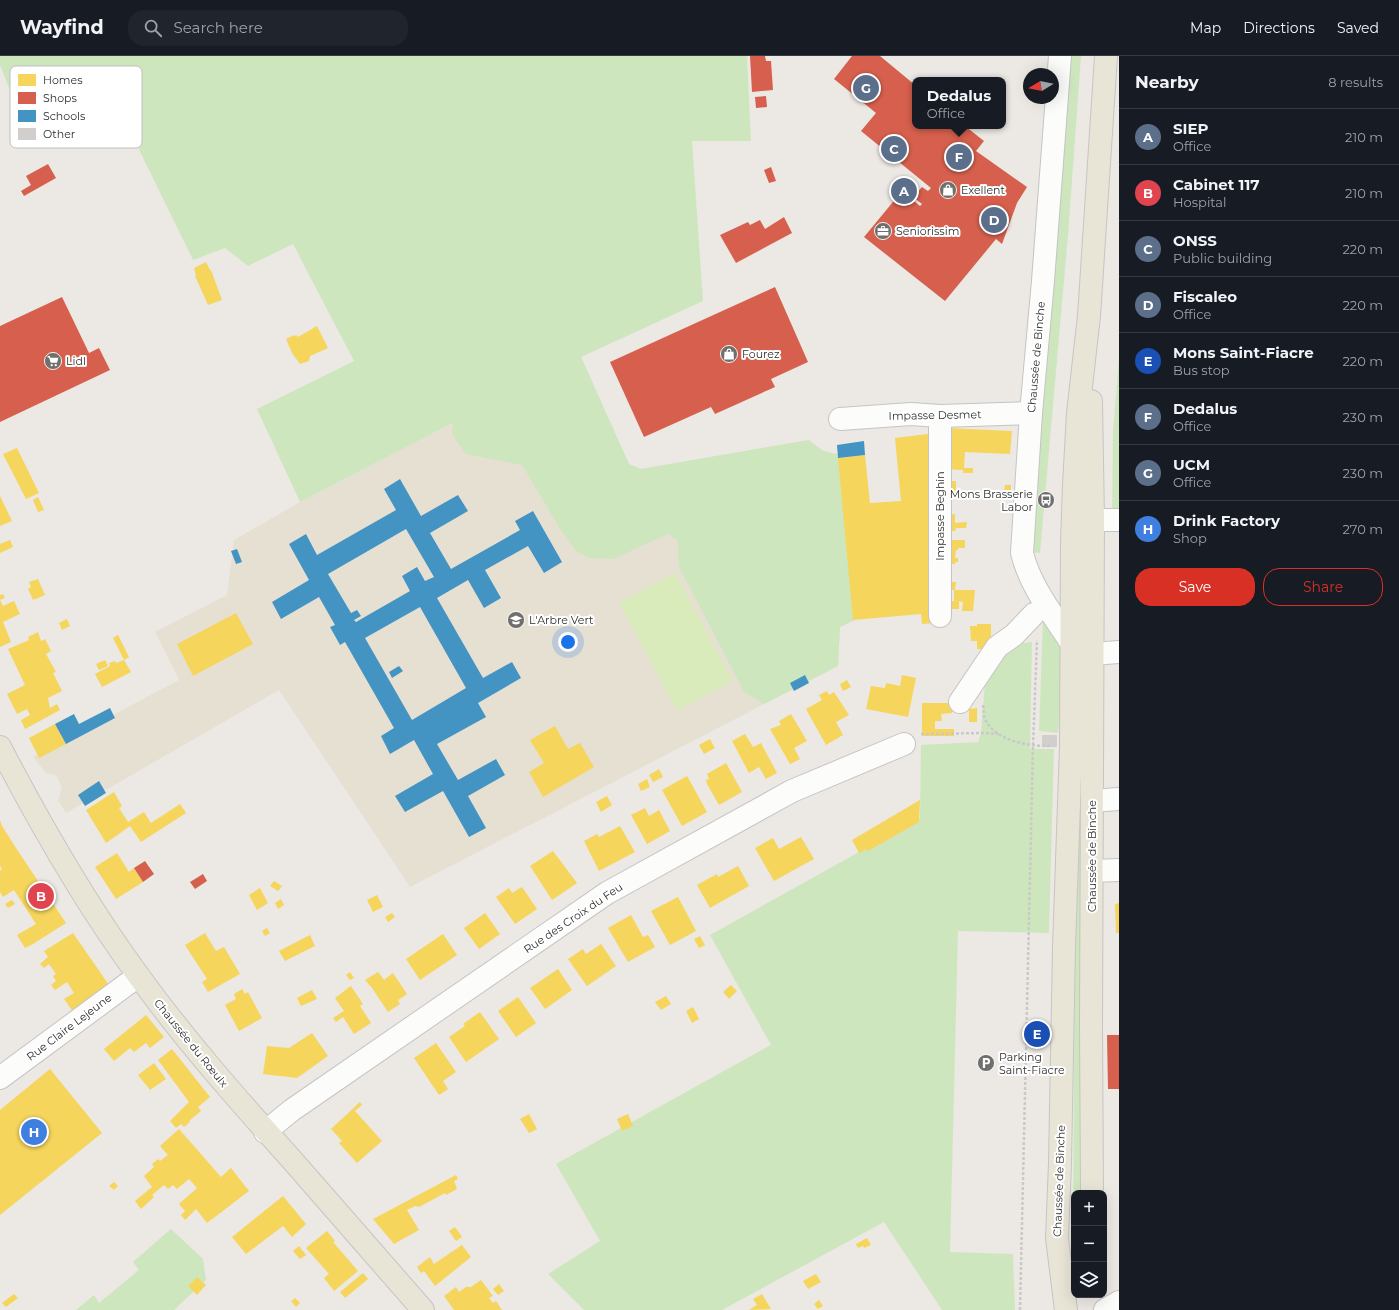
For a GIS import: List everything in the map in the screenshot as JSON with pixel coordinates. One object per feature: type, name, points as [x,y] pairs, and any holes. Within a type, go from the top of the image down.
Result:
[{"type":"main road","name":"Chaussée de Binche","points":[[1066,1310],[1057,1238],[1064,947],[1071,746],[1072,543],[1078,413],[1089,316],[1106,56]]},
{"type":"main road","name":"Chaussée de Binche","points":[[1089,316],[1093,520],[1091,1027],[1092,1190]]},
{"type":"main road","name":"Chaussée du Rœulx","points":[[0,747],[28,802],[104,928],[177,1028],[265,1132],[423,1310]]},
{"type":"main road","points":[[1074,1310],[1076,1298]]},
{"type":"street","name":"Chaussée de Binche","points":[[1060,56],[1043,281],[1030,413],[1022,553],[1026,569],[1041,598],[1072,644]]},
{"type":"street","name":"Impasse Desmet","points":[[840,419],[911,414],[940,416],[1030,413]]},
{"type":"street","name":"Chaussée de Binche","points":[[1078,413],[1084,442],[1086,504],[1093,520]]},
{"type":"street","name":"Impasse Beghin","points":[[940,416],[940,616]]},
{"type":"street","points":[[1093,520],[1119,520]]},
{"type":"street","points":[[963,697],[997,647],[1014,635],[1036,624]]},
{"type":"street","points":[[1093,654],[1119,652]]},
{"type":"street","name":"Rue des Croix du Feu","points":[[265,1132],[292,1110],[607,893],[792,791],[913,739]]},
{"type":"street","points":[[1092,801],[1119,799]]},
{"type":"street","points":[[1092,871],[1119,870]]},
{"type":"street","name":"Rue Claire Lejeune","points":[[0,1078],[138,976]]},
{"type":"street","points":[[1105,1310],[1119,1302]]},
{"type":"path","points":[[1020,1310],[1036,624]]},
{"type":"path","points":[[963,697],[980,699],[983,704],[985,720],[999,734]]},
{"type":"path","points":[[913,739],[985,733],[999,734],[1020,743],[1033,746]]},
{"type":"shaded area","name":"L'Arbre Vert","points":[[581,357],[629,464],[641,469],[809,440],[823,451],[841,455],[867,614],[840,627],[838,666],[410,887],[279,690],[66,813],[58,800],[62,788],[56,775],[46,773],[33,757],[179,680],[155,632],[227,595],[234,540],[300,502]]},
{"type":"green space","points":[[0,56],[747,56],[751,141],[692,141],[703,301],[581,357],[629,464],[641,469],[809,440],[823,451],[841,455],[867,614],[840,627],[838,666],[764,704],[744,692],[680,569],[677,540],[668,534],[613,559],[588,558],[575,550],[560,529],[522,465],[466,454],[452,434],[453,423],[300,502],[257,409],[354,361],[293,244],[248,266],[225,248],[193,260],[138,148],[142,148],[142,66],[10,66],[10,90],[0,65]]},
{"type":"green space","points":[[1070,56],[1081,56],[1068,235],[1040,553],[1032,552]]},
{"type":"green space","points":[[1119,359],[1119,520],[1112,520],[1113,432]]},
{"type":"green space","points":[[675,573],[733,681],[677,711],[619,603]]},
{"type":"green space","points":[[1043,619],[1065,646],[1058,733],[1039,731]]},
{"type":"green space","points":[[1032,642],[1030,749],[1054,749],[1049,933],[958,931],[950,1252],[1013,1254],[1015,1310],[942,1310],[884,1222],[722,1310],[584,1310],[548,1274],[600,1241],[556,1164],[771,1045],[710,935],[920,818],[921,745],[978,742],[981,733],[986,671],[1015,644]]},
{"type":"green space","points":[[1076,754],[1086,754],[1083,1190],[1073,1190]]},
{"type":"green space","points":[[171,1229],[203,1259],[206,1280],[174,1310],[76,1310],[94,1295],[99,1303],[139,1270],[133,1262]]},
{"type":"building: Homes","points":[[206,262],[211,270],[222,300],[208,305],[195,276],[194,268]]},
{"type":"building: Homes","points":[[317,326],[328,348],[310,356],[309,361],[300,364],[292,353],[286,339],[294,335],[297,335],[298,337]]},
{"type":"building: Homes","points":[[947,428],[1012,431],[1010,454],[965,452],[964,468],[973,468],[973,473],[963,473],[963,470],[945,469]]},
{"type":"building: Homes","points":[[936,433],[936,623],[922,624],[921,614],[853,620],[838,458],[865,455],[870,503],[901,501],[895,438]]},
{"type":"building: Homes","points":[[17,448],[39,493],[26,499],[3,454]]},
{"type":"building: Homes","points":[[948,481],[956,481],[956,496],[947,496]]},
{"type":"building: Homes","points":[[1005,485],[1011,485],[1011,490],[1004,490]]},
{"type":"building: Homes","points":[[0,496],[12,521],[0,526]]},
{"type":"building: Homes","points":[[38,497],[44,510],[38,512],[33,500]]},
{"type":"building: Homes","points":[[955,514],[955,523],[967,522],[966,528],[956,528],[955,531],[946,531],[946,515]]},
{"type":"building: Homes","points":[[10,540],[13,547],[0,553],[0,544]]},
{"type":"building: Homes","points":[[946,540],[965,540],[965,548],[958,548],[958,550],[956,550],[955,558],[958,558],[958,562],[955,562],[955,564],[946,564]]},
{"type":"building: Homes","points":[[38,579],[45,595],[33,600],[28,589],[31,587],[29,582]]},
{"type":"building: Homes","points":[[946,582],[956,582],[955,590],[975,590],[973,611],[962,611],[963,602],[959,601],[959,609],[951,609],[949,606],[949,601],[954,601],[954,590],[946,590]]},
{"type":"building: Homes","points":[[3,594],[5,598],[0,600],[0,595]]},
{"type":"building: Homes","points":[[0,600],[3,606],[14,601],[20,614],[3,622],[11,642],[0,647]]},
{"type":"building: Homes","points":[[236,613],[253,644],[193,676],[177,644]]},
{"type":"building: Homes","points":[[67,619],[70,626],[62,630],[59,623]]},
{"type":"building: Homes","points":[[977,624],[991,624],[991,649],[977,649],[977,641],[971,641],[970,626],[977,626]]},
{"type":"building: Homes","points":[[38,632],[41,641],[45,639],[51,651],[46,654],[56,672],[53,673],[62,691],[48,698],[50,708],[57,704],[60,710],[25,729],[21,720],[30,715],[27,709],[17,714],[7,694],[25,685],[8,649],[29,640],[28,637]]},
{"type":"building: Homes","points":[[118,635],[129,657],[124,660],[113,638]]},
{"type":"building: Homes","points":[[105,660],[108,666],[99,670],[96,664]]},
{"type":"building: Homes","points":[[124,660],[131,672],[102,687],[95,674],[110,666],[109,663],[115,661],[116,663]]},
{"type":"building: Homes","points":[[902,675],[916,678],[908,717],[866,709],[871,686],[885,688],[886,683],[900,686]]},
{"type":"building: Homes","points":[[847,680],[851,687],[843,691],[840,684]]},
{"type":"building: Homes","points":[[827,691],[829,695],[834,692],[849,715],[836,722],[843,735],[826,745],[806,709],[822,700],[819,695]]},
{"type":"building: Homes","points":[[922,703],[952,703],[952,713],[941,714],[942,721],[935,721],[935,729],[954,729],[954,736],[922,736]]},
{"type":"building: Homes","points":[[977,708],[977,722],[969,722],[969,709]]},
{"type":"building: Homes","points":[[791,714],[807,741],[794,748],[800,759],[790,764],[770,729],[781,725],[779,721]]},
{"type":"building: Homes","points":[[55,724],[66,744],[39,758],[29,738]]},
{"type":"building: Homes","points":[[555,726],[568,749],[580,743],[594,767],[543,797],[529,772],[544,763],[530,740]]},
{"type":"building: Homes","points":[[745,734],[753,747],[761,743],[777,773],[766,779],[759,767],[749,773],[732,741]]},
{"type":"building: Homes","points":[[710,739],[715,748],[704,754],[699,745]]},
{"type":"building: Homes","points":[[726,763],[742,792],[719,805],[707,784],[706,780],[709,779],[707,774]]},
{"type":"building: Homes","points":[[659,769],[663,777],[653,782],[649,775]]},
{"type":"building: Homes","points":[[687,776],[707,812],[682,826],[662,790]]},
{"type":"building: Homes","points":[[647,779],[650,787],[641,791],[638,784]]},
{"type":"building: Homes","points":[[114,792],[122,806],[119,808],[128,822],[144,812],[151,823],[180,804],[186,813],[141,842],[130,826],[106,843],[86,810]]},
{"type":"building: Homes","points":[[607,796],[612,805],[601,812],[596,802]]},
{"type":"building: Homes","points":[[920,800],[919,822],[868,851],[866,849],[859,853],[852,840]]},
{"type":"building: Homes","points":[[645,808],[649,816],[659,810],[670,831],[647,844],[631,815]]},
{"type":"building: Homes","points":[[0,820],[2,826],[18,851],[66,923],[25,948],[17,935],[36,924],[14,890],[3,897],[0,892],[0,871],[2,869],[0,866]]},
{"type":"building: Homes","points":[[620,826],[635,852],[599,871],[584,841],[597,834],[599,837]]},
{"type":"building: Homes","points":[[801,837],[814,859],[774,881],[755,848],[773,838],[779,849]]},
{"type":"building: Homes","points":[[553,851],[577,883],[552,900],[530,866]]},
{"type":"building: Homes","points":[[117,853],[129,872],[134,868],[143,882],[116,899],[95,867]]},
{"type":"building: Homes","points":[[738,866],[749,886],[710,908],[697,885],[717,874],[718,877]]},
{"type":"building: Homes","points":[[274,881],[282,886],[278,891],[270,886]]},
{"type":"building: Homes","points":[[522,887],[537,909],[515,924],[496,897],[509,888],[512,893]]},
{"type":"building: Homes","points":[[260,888],[268,903],[257,910],[249,895]]},
{"type":"building: Homes","points":[[377,895],[383,907],[373,912],[367,900]]},
{"type":"building: Homes","points":[[678,897],[696,931],[670,945],[651,911]]},
{"type":"building: Homes","points":[[281,899],[284,905],[278,909],[275,903]]},
{"type":"building: Homes","points":[[12,900],[15,904],[8,908],[5,904]]},
{"type":"building: Homes","points":[[1119,903],[1119,933],[1116,933],[1115,904]]},
{"type":"building: Homes","points":[[392,913],[395,917],[388,922],[385,917]]},
{"type":"building: Homes","points":[[485,913],[500,934],[479,949],[464,928]]},
{"type":"building: Homes","points":[[631,915],[643,937],[648,935],[655,947],[628,962],[608,928]]},
{"type":"building: Homes","points":[[267,928],[270,933],[265,936],[262,931]]},
{"type":"building: Homes","points":[[73,933],[111,988],[74,1013],[64,999],[74,993],[67,982],[55,990],[51,985],[56,981],[53,976],[56,974],[49,964],[44,968],[40,964],[48,957],[44,951]]},
{"type":"building: Homes","points":[[205,933],[216,951],[224,947],[240,974],[208,992],[202,982],[207,979],[185,945]]},
{"type":"building: Homes","points":[[443,934],[457,955],[420,980],[406,959]]},
{"type":"building: Homes","points":[[310,935],[315,946],[285,961],[279,951]]},
{"type":"building: Homes","points":[[700,936],[705,945],[699,948],[694,939]]},
{"type":"building: Homes","points":[[601,944],[616,966],[587,986],[568,959],[583,949],[586,954]]},
{"type":"building: Homes","points":[[558,969],[572,990],[545,1009],[530,988]]},
{"type":"building: Homes","points":[[350,972],[354,978],[350,980],[346,975]]},
{"type":"building: Homes","points":[[378,972],[384,980],[393,973],[407,994],[398,1000],[400,1004],[388,1012],[365,980]]},
{"type":"building: Homes","points":[[731,985],[737,991],[729,999],[723,992]]},
{"type":"building: Homes","points":[[351,986],[363,1004],[360,1006],[371,1023],[354,1034],[343,1017],[336,1022],[333,1018],[344,1011],[335,998]]},
{"type":"building: Homes","points":[[242,989],[245,994],[248,992],[262,1018],[239,1031],[225,1005],[236,999],[234,994]]},
{"type":"building: Homes","points":[[312,990],[317,999],[301,1006],[297,998]]},
{"type":"building: Homes","points":[[666,996],[671,1004],[661,1010],[655,1002]]},
{"type":"building: Homes","points":[[518,997],[536,1023],[516,1037],[498,1011]]},
{"type":"building: Homes","points":[[693,1007],[699,1019],[692,1023],[686,1011]]},
{"type":"building: Homes","points":[[480,1012],[499,1039],[466,1062],[449,1037],[465,1026],[463,1024]]},
{"type":"building: Homes","points":[[146,1015],[164,1037],[150,1048],[146,1043],[134,1052],[130,1048],[114,1061],[104,1049]]},
{"type":"building: Homes","points":[[312,1033],[328,1056],[297,1078],[263,1074],[267,1046],[289,1048]]},
{"type":"building: Homes","points":[[436,1043],[456,1072],[443,1081],[448,1089],[439,1095],[414,1058]]},
{"type":"building: Homes","points":[[172,1049],[210,1097],[198,1107],[201,1111],[189,1121],[190,1122],[184,1127],[181,1124],[176,1128],[170,1121],[189,1102],[158,1060]]},
{"type":"building: Homes","points":[[154,1063],[166,1079],[150,1090],[138,1075]]},
{"type":"building: Homes","points":[[50,1069],[102,1133],[0,1215],[0,1110]]},
{"type":"building: Homes","points":[[360,1102],[362,1105],[355,1111],[382,1141],[357,1163],[339,1143],[342,1141],[331,1129]]},
{"type":"building: Homes","points":[[529,1114],[537,1129],[529,1133],[520,1119]]},
{"type":"building: Homes","points":[[628,1114],[633,1126],[622,1131],[617,1119]]},
{"type":"building: Homes","points":[[179,1129],[221,1177],[231,1168],[249,1191],[207,1223],[196,1209],[185,1220],[181,1215],[185,1211],[179,1204],[197,1188],[189,1179],[177,1189],[173,1185],[168,1189],[164,1185],[152,1195],[154,1197],[141,1209],[135,1201],[152,1187],[144,1176],[154,1167],[152,1164],[158,1159],[160,1161],[168,1155],[160,1146]]},
{"type":"building: Homes","points":[[456,1175],[458,1179],[454,1181],[457,1189],[446,1195],[445,1193],[419,1207],[415,1206],[407,1210],[419,1230],[394,1244],[373,1219]]},
{"type":"building: Homes","points":[[114,1182],[118,1186],[114,1190],[109,1186]]},
{"type":"building: Homes","points":[[283,1196],[306,1224],[292,1237],[283,1226],[246,1254],[232,1237]]},
{"type":"building: Homes","points":[[455,1227],[462,1237],[456,1241],[449,1231]]},
{"type":"building: Homes","points":[[327,1231],[335,1241],[333,1242],[358,1271],[334,1291],[324,1278],[329,1274],[306,1248]]},
{"type":"building: Homes","points":[[867,1238],[871,1245],[864,1248],[863,1246],[858,1248],[856,1244]]},
{"type":"building: Homes","points":[[462,1245],[471,1257],[435,1286],[424,1271],[421,1273],[417,1267],[430,1257],[434,1264]]},
{"type":"building: Homes","points":[[299,1246],[306,1255],[300,1259],[293,1251]]},
{"type":"building: Homes","points":[[363,1273],[368,1279],[345,1298],[340,1292]]},
{"type":"building: Homes","points":[[816,1274],[821,1282],[808,1289],[803,1281]]},
{"type":"building: Homes","points":[[197,1277],[206,1285],[197,1295],[188,1286]]},
{"type":"building: Homes","points":[[481,1280],[493,1296],[489,1298],[493,1303],[496,1301],[502,1310],[454,1310],[444,1296],[456,1287],[459,1292],[466,1287],[471,1287]]},
{"type":"building: Homes","points":[[499,1284],[504,1291],[498,1295],[493,1289]]},
{"type":"building: Homes","points":[[14,1294],[18,1298],[6,1307],[2,1303]]},
{"type":"building: Homes","points":[[762,1294],[771,1309],[749,1310],[757,1305],[753,1299]]},
{"type":"building: Homes","points":[[295,1298],[300,1303],[296,1307],[291,1301]]},
{"type":"building: Homes","points":[[819,1300],[823,1306],[818,1309],[814,1304]]},
{"type":"building: Shops","points":[[750,56],[765,56],[766,61],[771,61],[773,90],[752,92]]},
{"type":"building: Shops","points":[[852,56],[880,56],[912,83],[912,129],[969,129],[984,141],[976,151],[1027,187],[1017,203],[1002,244],[996,239],[945,301],[864,237],[902,191],[920,206],[922,204],[913,197],[922,187],[928,191],[931,188],[861,131],[876,113],[834,79]]},
{"type":"building: Shops","points":[[766,96],[767,107],[756,108],[755,97]]},
{"type":"building: Shops","points":[[48,164],[56,178],[24,196],[21,191],[31,185],[26,176]]},
{"type":"building: Shops","points":[[771,167],[776,181],[769,183],[764,170]]},
{"type":"building: Shops","points":[[784,217],[792,233],[736,263],[720,235],[748,222],[750,225],[760,220],[765,229]]},
{"type":"building: Shops","points":[[775,287],[808,362],[771,379],[775,387],[715,414],[711,407],[644,437],[610,362]]},
{"type":"building: Shops","name":"Lidl","points":[[62,297],[89,353],[99,348],[110,370],[0,422],[0,326]]},
{"type":"building: Shops","points":[[145,861],[154,874],[143,882],[134,868]]},
{"type":"building: Shops","points":[[203,874],[207,881],[195,889],[190,882]]},
{"type":"building: Shops","points":[[1107,1035],[1119,1035],[1119,1089],[1108,1089]]},
{"type":"building: Schools","points":[[864,441],[865,455],[838,458],[837,445]]},
{"type":"building: Schools","points":[[400,479],[421,516],[458,495],[468,511],[430,533],[451,569],[520,530],[515,521],[533,511],[562,562],[544,573],[528,546],[485,570],[501,598],[484,608],[468,580],[437,598],[483,678],[512,662],[521,678],[478,703],[486,717],[437,744],[458,780],[496,759],[505,775],[468,796],[486,828],[469,837],[443,791],[405,812],[395,796],[433,774],[414,740],[390,754],[381,736],[394,728],[345,642],[340,645],[330,627],[335,625],[319,597],[281,619],[272,602],[309,580],[289,544],[306,534],[317,555],[396,510],[384,489]],"holes":[[[406,529],[434,577],[425,581],[417,567],[402,576],[410,591],[356,622],[354,620],[361,616],[357,610],[351,613],[328,574]],[[420,607],[466,688],[412,720],[365,638]]]},
{"type":"building: Schools","points":[[237,549],[242,562],[236,564],[231,551]]},
{"type":"building: Schools","points":[[399,666],[403,671],[392,678],[389,672]]},
{"type":"building: Schools","points":[[805,675],[809,683],[794,691],[790,683]]},
{"type":"building: Schools","points":[[110,708],[115,718],[66,744],[55,724],[74,714],[79,724]]},
{"type":"building: Schools","points":[[99,781],[106,793],[85,806],[78,795]]},
{"type":"building: Other","points":[[1042,735],[1057,735],[1057,747],[1042,747]]},
{"type":"place","name":"UCM","points":[[866,88]]},
{"type":"place","name":"ONSS","points":[[894,149]]},
{"type":"place","name":"Dedalus","points":[[959,157]]},
{"type":"place","name":"Exellent","points":[[948,190]]},
{"type":"place","name":"SIEP","points":[[904,191]]},
{"type":"place","name":"Fiscaleo","points":[[994,220]]},
{"type":"place","name":"Seniorissim","points":[[883,231]]},
{"type":"place","name":"Fourez","points":[[729,354]]},
{"type":"place","name":"Lidl","points":[[53,361]]},
{"type":"place","name":"Mons Brasserie Labor","points":[[1046,500]]},
{"type":"place","name":"L'Arbre Vert","points":[[516,620]]},
{"type":"place","name":"Cabinet 117","points":[[41,896]]},
{"type":"place","name":"Mons Saint-Fiacre","points":[[1037,1034]]},
{"type":"place","name":"Parking Saint-Fiacre","points":[[986,1063]]},
{"type":"place","name":"Drink Factory","points":[[34,1132]]}]
